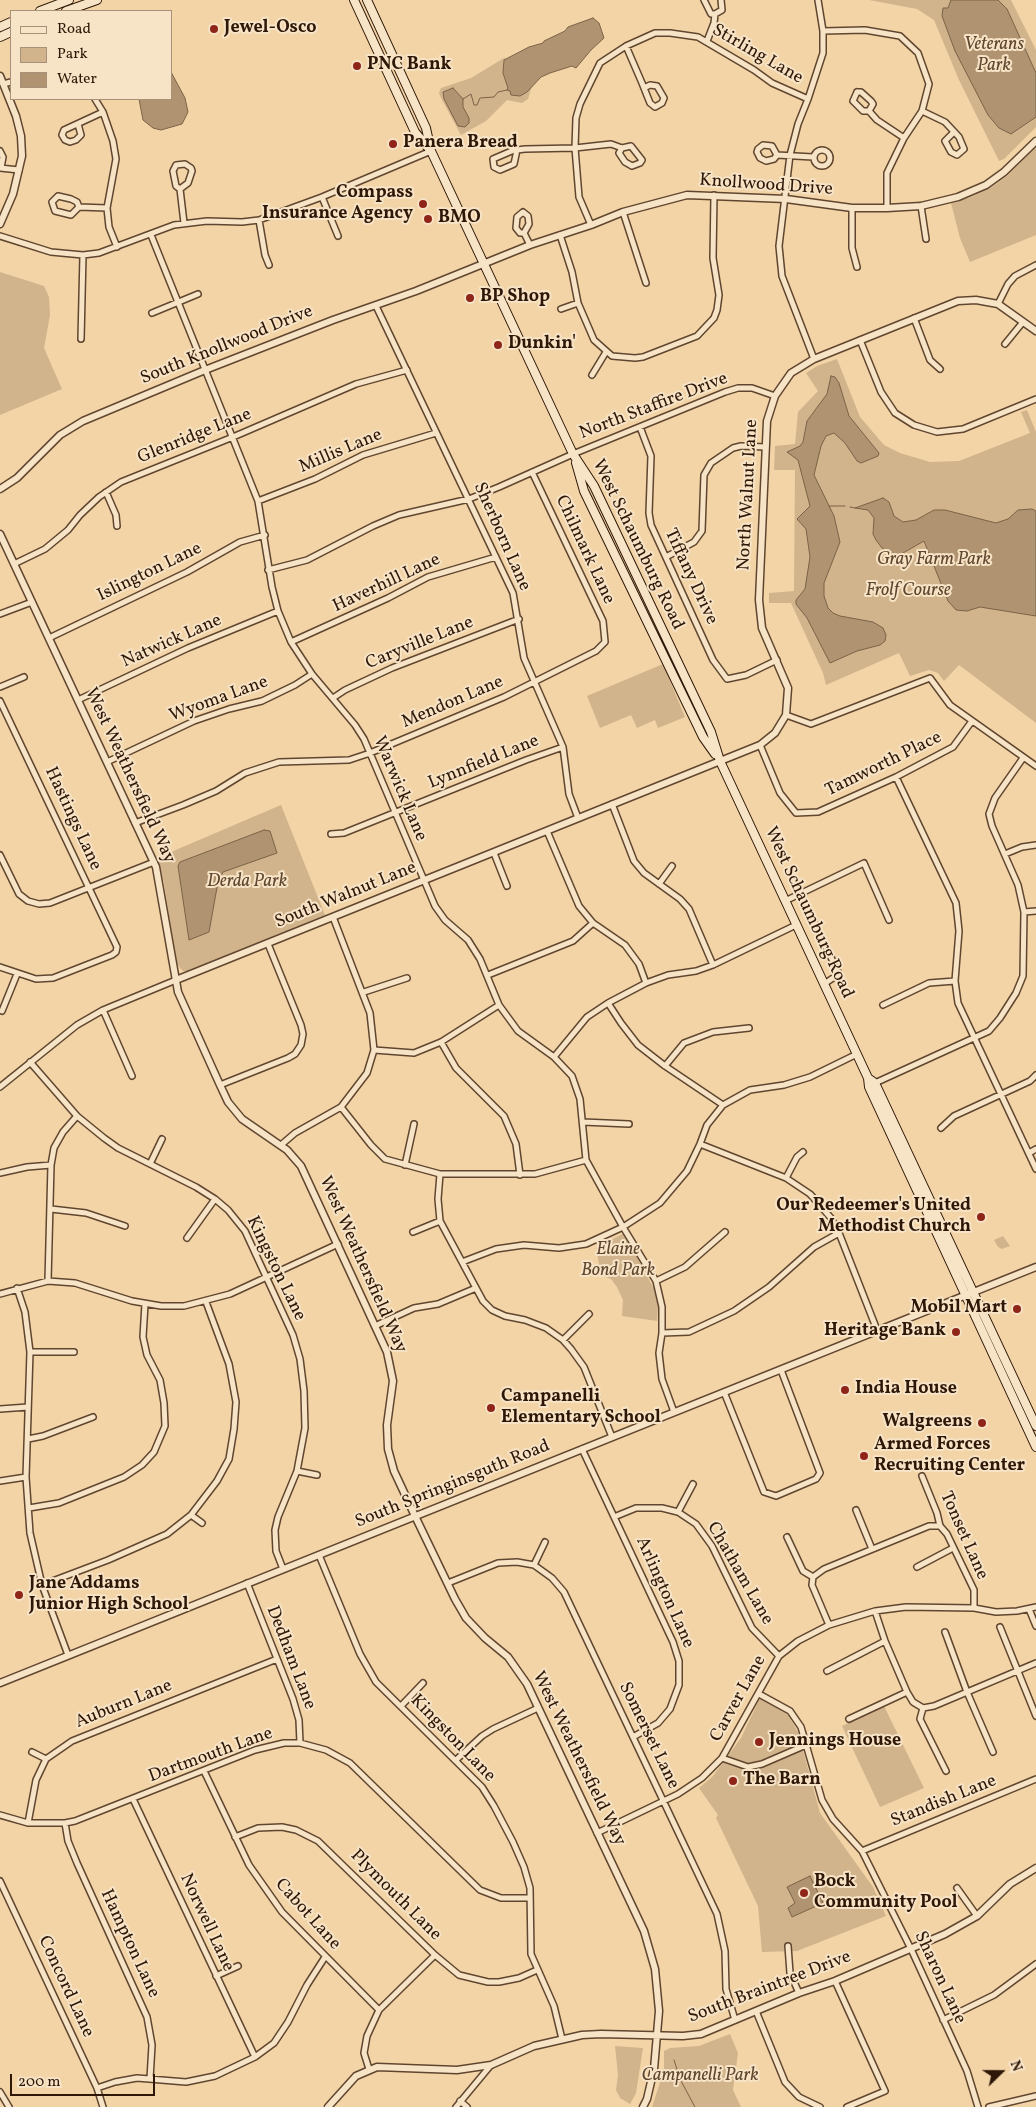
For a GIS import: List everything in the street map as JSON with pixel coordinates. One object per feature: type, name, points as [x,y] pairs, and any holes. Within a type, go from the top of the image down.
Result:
[{"type":"main road","points":[[43,10],[69,0]]},
{"type":"main road","points":[[69,10],[98,0]]},
{"type":"main road","name":"West Schaumburg Road","points":[[354,0],[415,132],[432,151]]},
{"type":"main road","name":"West Schaumburg Road","points":[[367,0],[426,128],[432,151],[574,454],[584,491],[703,737],[720,761],[868,1078],[869,1087],[969,1295],[1036,1426]]},
{"type":"main road","points":[[366,27],[379,24]]},
{"type":"main road","name":"West Schaumburg Road","points":[[868,1078],[875,1083],[1036,1447]]},
{"type":"street","points":[[704,0],[712,14],[715,14]]},
{"type":"street","points":[[715,14],[722,10],[722,0]]},
{"type":"street","points":[[814,359],[782,276],[779,246],[790,155],[798,124],[808,99],[822,52],[823,31],[818,0]]},
{"type":"street","points":[[707,41],[715,14]]},
{"type":"street","points":[[823,31],[865,30],[900,36],[918,53],[929,84],[922,111],[904,138],[887,173],[887,208]]},
{"type":"street","name":"Stirling Lane","points":[[591,225],[579,197],[575,148],[576,118],[580,104],[600,63],[626,46],[640,38],[662,33],[698,37],[754,70],[772,84],[808,99]]},
{"type":"street","points":[[626,46],[650,103],[655,107],[662,103],[664,98],[657,86],[650,85],[644,88]]},
{"type":"street","points":[[0,76],[16,116],[21,136],[22,156],[13,194],[0,224]]},
{"type":"street","points":[[3,84],[10,82]]},
{"type":"street","points":[[96,100],[103,112],[113,141],[116,159],[107,208],[109,227],[117,247]]},
{"type":"street","points":[[869,111],[877,120],[904,138]]},
{"type":"street","points":[[922,111],[945,122],[954,132],[964,148],[958,155],[950,152],[946,143],[946,138],[954,132]]},
{"type":"street","points":[[78,124],[103,112]]},
{"type":"street","name":"Knollwood Drive","points":[[485,264],[530,245],[591,225],[623,212],[686,195],[786,199],[852,208],[921,206],[958,197],[986,186],[1004,172],[1036,141]]},
{"type":"street","points":[[516,150],[514,164],[500,170],[494,167],[493,159],[500,154],[516,150],[575,148],[611,144],[622,148],[631,146],[642,160],[640,163],[632,166],[624,162],[619,153],[622,148]]},
{"type":"street","points":[[0,151],[3,157],[0,168],[19,170]]},
{"type":"street","points":[[0,236],[51,252],[99,253],[174,225],[259,220],[322,197],[432,151]]},
{"type":"street","points":[[778,155],[813,157]]},
{"type":"street","points":[[180,189],[188,183],[192,171],[191,168],[181,163],[174,167],[173,177],[176,186],[180,189],[184,223]]},
{"type":"street","points":[[560,235],[572,272],[578,303],[594,340],[612,356],[628,358],[650,355],[696,336],[714,318],[719,295],[713,258],[714,195]]},
{"type":"street","points":[[79,208],[77,202],[58,196],[52,202],[55,211],[71,215],[79,208],[107,208]]},
{"type":"street","points":[[322,197],[338,236]]},
{"type":"street","points":[[921,206],[926,239]]},
{"type":"street","points":[[852,208],[852,248],[857,267]]},
{"type":"street","points":[[623,212],[646,283]]},
{"type":"street","points":[[259,220],[265,255],[269,265]]},
{"type":"street","points":[[524,233],[530,245]]},
{"type":"street","name":"Warwick Lane","points":[[151,235],[258,501],[265,535],[268,570],[278,611],[291,642],[312,674],[355,724],[364,739],[422,881],[435,906],[445,920],[468,940],[480,959],[499,1005],[518,1031],[554,1057],[572,1076],[580,1099],[586,1160],[623,1227],[656,1281],[662,1307],[662,1334],[659,1353],[662,1379],[674,1412]]},
{"type":"street","points":[[81,339],[83,254]]},
{"type":"street","name":"South Knollwood Drive","points":[[0,489],[17,478],[60,435],[71,428],[206,370],[333,320],[376,306],[485,264]]},
{"type":"street","points":[[998,304],[1008,284],[1015,276],[1036,265]]},
{"type":"street","points":[[152,314],[198,294]]},
{"type":"street","name":"North Walnut Lane","points":[[720,761],[760,745],[775,733],[786,714],[788,688],[762,628],[759,600],[767,420],[774,396],[791,373],[814,359],[948,304],[965,300],[984,300],[998,304],[1036,331]]},
{"type":"street","points":[[561,309],[578,303]]},
{"type":"street","name":"Sherborn Lane","points":[[376,306],[513,593],[519,619],[524,658],[533,683],[563,747],[569,794],[578,818]]},
{"type":"street","points":[[914,318],[930,360],[940,369]]},
{"type":"street","points":[[1005,344],[1023,322]]},
{"type":"street","points":[[860,340],[881,392],[896,413],[914,425],[937,432],[963,429],[1036,399]]},
{"type":"street","points":[[592,375],[606,352]]},
{"type":"street","name":"Glenridge Lane","points":[[14,564],[45,549],[68,530],[80,515],[106,492],[131,477],[233,437],[356,384],[407,370]]},
{"type":"street","name":"North Staffire Drive","points":[[268,570],[307,560],[373,526],[399,515],[469,499],[574,454],[738,388],[752,388],[774,396]]},
{"type":"street","name":"Tiffany Drive","points":[[640,427],[651,456],[649,520],[713,660],[727,679],[746,675],[777,660]]},
{"type":"street","name":"Millis Lane","points":[[258,501],[315,479],[363,455],[436,433]]},
{"type":"street","points":[[666,557],[694,542],[702,531],[704,475],[711,463],[733,448],[741,446],[766,447]]},
{"type":"street","name":"Chilmark Lane","points":[[532,472],[603,621],[605,642]]},
{"type":"street","points":[[106,492],[116,515],[117,526]]},
{"type":"street","name":"West Weathersfield Way","points":[[0,534],[154,862],[159,878],[178,992],[228,1102],[242,1119],[281,1145],[292,1155],[304,1172],[387,1352],[392,1373],[393,1391],[387,1425],[388,1449],[394,1471],[455,1599],[466,1618],[485,1638],[508,1657],[519,1670],[640,1923],[651,1954],[659,2003],[654,2069],[647,2099],[642,2107]]},
{"type":"street","name":"Islington Lane","points":[[49,638],[187,572],[240,542],[265,535]]},
{"type":"street","name":"Haverhill Lane","points":[[291,642],[379,603],[428,578],[496,557]]},
{"type":"street","points":[[0,614],[32,602]]},
{"type":"street","name":"Natwick Lane","points":[[78,700],[188,648],[278,611]]},
{"type":"street","name":"Caryville Lane","points":[[333,698],[345,690],[392,668],[519,619]]},
{"type":"street","name":"Mendon Lane","points":[[135,823],[183,806],[216,791],[245,773],[279,762],[349,760],[370,753],[533,683],[591,655],[605,642]]},
{"type":"street","name":"Wyoma Lane","points":[[107,762],[194,721],[229,709],[262,701],[295,685],[312,674]]},
{"type":"street","points":[[0,686],[24,677]]},
{"type":"street","points":[[786,714],[811,724],[930,678],[950,705],[1036,766]]},
{"type":"street","name":"Hastings Lane","points":[[0,700],[116,944],[116,951],[112,955],[53,978],[36,979],[17,974]]},
{"type":"street","name":"Tamworth Place","points":[[760,745],[780,793],[796,813],[818,812],[896,777],[953,747],[972,721]]},
{"type":"street","name":"Lynnfield Lane","points":[[331,834],[344,833],[395,814],[526,760],[563,747]]},
{"type":"street","points":[[875,1083],[989,1031],[1016,993],[1023,976],[1024,912],[1018,885],[992,826],[989,814],[995,798],[1023,758]]},
{"type":"street","name":"South Walnut Lane","points":[[0,1087],[66,1032],[103,1010],[720,761]]},
{"type":"street","points":[[896,777],[956,903],[959,931],[955,981],[958,1003],[1036,1169]]},
{"type":"street","points":[[612,804],[634,861],[644,873],[680,899],[689,909],[713,965]]},
{"type":"street","points":[[547,830],[574,897],[593,923],[625,945],[639,964],[646,983]]},
{"type":"street","points":[[1005,854],[1022,847],[1036,845]]},
{"type":"street","points":[[494,853],[507,886]]},
{"type":"street","points":[[0,855],[16,890],[30,902],[38,904],[50,904],[154,862]]},
{"type":"street","points":[[785,901],[864,863],[889,920]]},
{"type":"street","points":[[659,884],[672,866]]},
{"type":"street","points":[[800,893],[839,974],[824,984]]},
{"type":"street","points":[[1024,912],[1036,911]]},
{"type":"street","points":[[281,1145],[295,1133],[341,1107],[367,1073],[374,1050],[370,1013],[364,992],[333,917]]},
{"type":"street","points":[[488,975],[575,939],[593,923]]},
{"type":"street","points":[[554,1057],[587,1017],[608,1002],[646,983],[668,975],[713,965],[796,925]]},
{"type":"street","points":[[220,1085],[288,1058],[295,1054],[301,1045],[303,1034],[301,1024],[268,944]]},
{"type":"street","points":[[0,967],[17,974],[2,1012]]},
{"type":"street","points":[[364,992],[407,978]]},
{"type":"street","points":[[883,1005],[929,983],[955,981]]},
{"type":"street","points":[[608,1002],[638,1045],[665,1066],[724,1105]]},
{"type":"street","points":[[374,1050],[414,1053],[441,1042],[499,1005]]},
{"type":"street","points":[[103,1010],[132,1076]]},
{"type":"street","points":[[665,1066],[684,1043],[713,1032],[749,1028]]},
{"type":"street","points":[[441,1042],[456,1068],[504,1116],[516,1144],[520,1175]]},
{"type":"street","points":[[462,1262],[496,1249],[524,1245],[559,1248],[586,1244],[623,1227],[660,1203],[687,1171],[707,1125],[724,1105],[750,1090],[784,1085],[810,1077],[857,1054]]},
{"type":"street","name":"Kingston Lane","points":[[30,1062],[77,1116],[118,1148],[216,1199],[228,1210],[245,1231],[293,1335],[300,1359],[304,1391],[304,1428],[297,1471],[278,1517],[275,1530],[276,1551],[283,1569]]},
{"type":"street","points":[[941,1128],[954,1116],[1030,1081],[1036,1076]]},
{"type":"street","points":[[341,1107],[371,1145],[385,1159],[440,1174],[535,1174],[586,1160]]},
{"type":"street","points":[[48,1281],[51,1165],[54,1148],[62,1132],[77,1116]]},
{"type":"street","points":[[582,1122],[629,1124]]},
{"type":"street","points":[[405,1165],[414,1124]]},
{"type":"street","points":[[150,1164],[162,1139]]},
{"type":"street","points":[[700,1144],[786,1178],[810,1194],[831,1218],[839,1233],[878,1330]]},
{"type":"street","points":[[1029,1153],[1036,1149]]},
{"type":"street","points":[[786,1178],[797,1157],[802,1152]]},
{"type":"street","points":[[0,1173],[27,1167],[51,1165]]},
{"type":"street","points":[[440,1174],[438,1199],[440,1221],[483,1300],[492,1310],[505,1316],[534,1322],[563,1340],[584,1367],[612,1438]]},
{"type":"street","points":[[187,1238],[216,1199]]},
{"type":"street","points":[[51,1208],[86,1212],[125,1226]]},
{"type":"street","points":[[413,1232],[440,1221]]},
{"type":"street","points":[[656,1281],[685,1267],[725,1232]]},
{"type":"street","points":[[662,1334],[689,1332],[734,1311],[769,1287],[814,1247],[839,1233]]},
{"type":"street","points":[[0,1294],[48,1281],[75,1282],[145,1304],[172,1306],[206,1302],[267,1278],[338,1244]]},
{"type":"street","name":"South Springinsguth Road","points":[[0,1683],[1036,1267]]},
{"type":"street","points":[[17,1288],[25,1312],[30,1352],[26,1477],[33,1551],[42,1584],[68,1655]]},
{"type":"street","points":[[375,1326],[414,1308],[438,1304],[476,1288]]},
{"type":"street","points":[[42,1584],[149,1543],[167,1534],[191,1515],[210,1494],[229,1459],[236,1410],[232,1375],[206,1302]]},
{"type":"street","points":[[29,1508],[59,1503],[124,1478],[142,1465],[154,1452],[165,1426],[164,1403],[160,1380],[147,1354],[142,1337],[145,1304]]},
{"type":"street","points":[[563,1340],[590,1314]]},
{"type":"street","points":[[30,1352],[74,1352]]},
{"type":"street","points":[[724,1392],[764,1492],[776,1496],[816,1479],[820,1473],[781,1370]]},
{"type":"street","points":[[0,1409],[28,1407]]},
{"type":"street","points":[[28,1438],[43,1436],[93,1416]]},
{"type":"street","name":"Arlington Lane","points":[[582,1449],[673,1642],[679,1661],[679,1686],[670,1708],[658,1723],[633,1737]]},
{"type":"street","points":[[297,1471],[317,1475]]},
{"type":"street","name":"Tonset Lane","points":[[922,1476],[937,1513],[940,1526],[947,1534],[974,1590],[974,1608]]},
{"type":"street","points":[[0,1480],[26,1477]]},
{"type":"street","points":[[678,1512],[693,1484]]},
{"type":"street","name":"Chatham Lane","points":[[614,1517],[636,1508],[649,1507],[678,1512],[688,1517],[704,1532],[752,1628],[779,1656]]},
{"type":"street","points":[[856,1510],[872,1549]]},
{"type":"street","points":[[191,1515],[202,1523]]},
{"type":"street","points":[[812,1577],[824,1569],[929,1526],[940,1526]]},
{"type":"street","points":[[787,1537],[803,1570],[812,1577]]},
{"type":"street","points":[[448,1583],[498,1563],[517,1562],[534,1564],[545,1542]]},
{"type":"street","points":[[917,1567],[953,1548]]},
{"type":"street","name":"Kingston Lane","points":[[319,1555],[360,1654],[376,1682],[456,1760],[482,1788],[494,1806],[524,1867],[530,1898],[531,1954],[554,2006],[562,2039]]},
{"type":"street","name":"Somerset Lane","points":[[534,1564],[552,1578],[564,1592],[717,1914],[724,1944],[726,1989],[735,2020]]},
{"type":"street","points":[[812,1577],[812,1586],[829,1625]]},
{"type":"street","name":"Dedham Lane","points":[[247,1583],[298,1711],[300,1743]]},
{"type":"street","name":"Carver Lane","points":[[597,1833],[664,1801],[702,1778],[722,1758],[779,1656],[798,1641],[829,1625],[875,1611],[906,1607],[974,1608],[996,1612],[1036,1607]]},
{"type":"street","points":[[1029,1609],[1036,1626]]},
{"type":"street","points":[[875,1611],[885,1641],[907,1692],[913,1702],[923,1708],[934,1706],[1036,1663]]},
{"type":"street","points":[[1000,1627],[1036,1716]]},
{"type":"street","points":[[945,1632],[967,1692],[993,1752]]},
{"type":"street","points":[[827,1671],[885,1641]]},
{"type":"street","name":"Auburn Lane","points":[[46,1759],[72,1741],[277,1659]]},
{"type":"street","points":[[401,1706],[423,1683]]},
{"type":"street","points":[[849,1719],[907,1692]]},
{"type":"street","name":"Sharon Lane","points":[[759,1694],[790,1712],[801,1727],[822,1800],[833,1819],[862,1851],[911,1950],[967,2071],[978,2107]]},
{"type":"street","points":[[456,1760],[482,1736],[493,1729],[538,1708]]},
{"type":"street","points":[[923,1708],[920,1719],[946,1771]]},
{"type":"street","name":"Dartmouth Lane","points":[[0,1816],[28,1823],[64,1824],[87,1818],[271,1746],[300,1743],[326,1750],[350,1763],[480,1890],[497,1897],[530,1898]]},
{"type":"street","points":[[722,1758],[748,1767],[762,1764],[806,1745]]},
{"type":"street","points":[[28,1823],[36,1780],[46,1759],[32,1752]]},
{"type":"street","name":"Cabot Lane","points":[[204,1771],[235,1837],[258,1879],[282,1912],[379,2010]]},
{"type":"street","name":"Standish Lane","points":[[862,1851],[1036,1779]]},
{"type":"street","name":"Norwell Lane","points":[[133,1800],[254,2057]]},
{"type":"street","name":"Hampton Lane","points":[[64,1824],[68,1841],[77,1863],[147,2017],[152,2045],[150,2079]]},
{"type":"street","name":"Plymouth Lane","points":[[235,1837],[258,1828],[282,1827],[296,1830],[318,1841],[458,1975],[488,1982],[519,1978],[537,1970]]},
{"type":"street","name":"South Braintree Drive","points":[[369,2069],[384,2066],[457,2070],[491,2065],[515,2053],[562,2039],[601,2034],[695,2035],[799,1993],[835,1981],[945,1934],[977,1916],[1010,1884],[1036,1868]]},
{"type":"street","name":"Concord Lane","points":[[0,1881],[97,2088],[103,2107]]},
{"type":"street","points":[[957,1888],[977,1916]]},
{"type":"street","points":[[788,1946],[790,1973],[799,1993]]},
{"type":"street","points":[[328,2107],[356,2076],[369,2069],[364,2053],[367,2036],[379,2010],[435,1955]]},
{"type":"street","points":[[97,2088],[126,2079],[186,2082],[214,2076],[254,2057],[274,2043],[325,1957]]},
{"type":"street","points":[[943,2020],[994,1996],[1036,1964]]},
{"type":"street","points":[[216,1976],[238,1966]]},
{"type":"street","points":[[835,1981],[885,2091],[846,2107]]},
{"type":"street","points":[[756,2011],[785,2082],[799,2097],[820,2107]]},
{"type":"street","points":[[456,2107],[491,2065]]},
{"type":"street","points":[[0,2092],[9,2107]]},
{"type":"street","points":[[989,2107],[1036,2096]]},
{"type":"street","points":[[460,2102],[467,2107]]},
{"type":"green space","name":"Veterans Park","points":[[869,0],[1011,0],[1036,50],[1036,127],[1004,159],[999,161],[959,80],[934,20],[917,9]]},
{"type":"green space","points":[[504,58],[506,59],[504,60],[503,73],[508,88],[527,92],[532,86],[528,99],[522,103],[507,100],[486,121],[461,135],[441,98],[439,93],[441,88],[471,78]]},
{"type":"green space","points":[[1036,146],[1036,235],[970,262],[960,238],[951,203],[971,197],[992,187],[1007,176]]},
{"type":"green space","points":[[0,272],[44,286],[49,297],[50,315],[44,348],[62,389],[0,415]]},
{"type":"green space","name":"Gray Farm Park","points":[[837,359],[860,417],[884,445],[900,453],[930,462],[959,461],[1030,433],[1021,412],[1027,410],[1036,432],[1036,723],[959,665],[944,681],[938,673],[929,670],[910,676],[899,653],[826,685],[823,673],[791,603],[769,603],[769,593],[794,591],[795,470],[774,470],[775,446],[795,444],[798,412],[818,391],[806,373],[817,366]]},
{"type":"green space","points":[[663,664],[685,717],[658,728],[655,720],[637,728],[631,715],[600,728],[587,696]]},
{"type":"green space","name":"Derda Park","points":[[281,805],[325,915],[190,971],[183,971],[176,963],[164,883],[157,858]]},
{"type":"green space","name":"Elaine Bond Park","points":[[624,1233],[654,1289],[658,1307],[657,1321],[622,1316],[623,1300],[617,1287],[611,1279],[601,1275],[596,1248]]},
{"type":"green space","points":[[1003,1236],[1010,1246],[1002,1249],[998,1247],[994,1240]]},
{"type":"green space","points":[[760,1698],[788,1715],[798,1732],[820,1813],[873,1887],[886,1916],[797,1951],[762,1952],[758,1906],[716,1818],[718,1815],[699,1788],[713,1776],[741,1738]]},
{"type":"green space","points":[[884,1706],[924,1788],[880,1807],[842,1726]]},
{"type":"green space","name":"Campanelli Park","points":[[730,2034],[738,2053],[733,2090],[741,2107],[652,2107],[664,2070],[664,2051],[670,2048],[699,2046]]},
{"type":"green space","points":[[615,2046],[643,2048],[636,2093],[630,2104],[620,2098],[616,2090],[618,2075]]},
{"type":"water","name":"Veterans Park","points":[[951,0],[998,0],[1007,9],[1036,73],[1036,117],[1011,134],[999,128],[988,115],[955,51],[942,16],[943,8],[948,8]]},
{"type":"water","points":[[593,18],[599,23],[604,38],[576,68],[572,66],[550,73],[541,77],[527,92],[520,96],[511,95],[510,91],[507,90],[503,73],[504,60],[529,47],[543,43],[565,31],[568,27]]},
{"type":"water","points":[[172,74],[185,98],[188,112],[182,124],[161,130],[153,128],[143,120],[139,100],[172,100]]},
{"type":"water","points":[[453,88],[463,99],[463,107],[469,118],[469,123],[465,127],[458,126],[444,99],[443,92]]},
{"type":"water","points":[[831,376],[835,377],[839,383],[849,416],[879,453],[878,456],[861,463],[857,461],[845,443],[834,433],[826,436],[821,446],[814,475],[834,516],[840,542],[824,583],[824,596],[828,608],[833,613],[873,622],[883,628],[886,635],[885,641],[880,645],[857,651],[830,663],[807,618],[796,604],[796,600],[805,589],[810,557],[806,529],[797,519],[810,506],[798,460],[787,452],[800,446],[803,442],[807,421],[827,394]]},
{"type":"water","points":[[883,498],[889,502],[894,516],[903,522],[916,520],[934,510],[945,510],[996,523],[1008,519],[1018,510],[1032,509],[1036,511],[1036,616],[980,607],[967,611],[956,610],[948,601],[924,541],[896,557],[882,548],[876,540],[873,534],[874,518],[868,510],[855,508]]},
{"type":"water","points":[[264,830],[270,831],[277,853],[223,872],[218,882],[209,932],[189,940],[178,866],[180,862]]},
{"type":"water","name":"Bock Community Pool","points":[[810,1876],[823,1903],[792,1917],[788,1908],[795,1903],[787,1887]]},
{"type":"waterway","points":[[463,99],[471,94],[474,105],[477,105],[480,98],[494,97],[498,92],[507,90]]},
{"type":"waterway","points":[[829,506],[845,506]]},
{"type":"waterway","points":[[850,507],[855,508]]},
{"type":"waterway","points":[[674,2060],[680,2079],[695,2107]]},
{"type":"place","name":"Jewel-Osco","points":[[214,29]]},
{"type":"place","name":"PNC Bank","points":[[357,66]]},
{"type":"place","name":"Panera Bread","points":[[393,144]]},
{"type":"place","name":"Compass Insurance Agency","points":[[423,204]]},
{"type":"place","name":"BMO","points":[[428,219]]},
{"type":"place","name":"BP Shop","points":[[470,298]]},
{"type":"place","name":"Dunkin'","points":[[498,345]]},
{"type":"place","name":"Our Redeemer's United Methodist Church","points":[[981,1217]]},
{"type":"place","name":"Mobil Mart","points":[[1017,1309]]},
{"type":"place","name":"Heritage Bank","points":[[956,1332]]},
{"type":"place","name":"India House","points":[[845,1390]]},
{"type":"place","name":"Campanelli Elementary School","points":[[491,1408]]},
{"type":"place","name":"Walgreens","points":[[982,1423]]},
{"type":"place","name":"Armed Forces Recruiting Center","points":[[864,1456]]},
{"type":"place","name":"Jane Addams Junior High School","points":[[19,1595]]},
{"type":"place","name":"Jennings House","points":[[759,1742]]},
{"type":"place","name":"The Barn","points":[[733,1781]]},
{"type":"place","name":"Bock Community Pool","points":[[804,1893]]},
{"type":"park label","name":"Frolf Course","points":[[908,592]]}]
